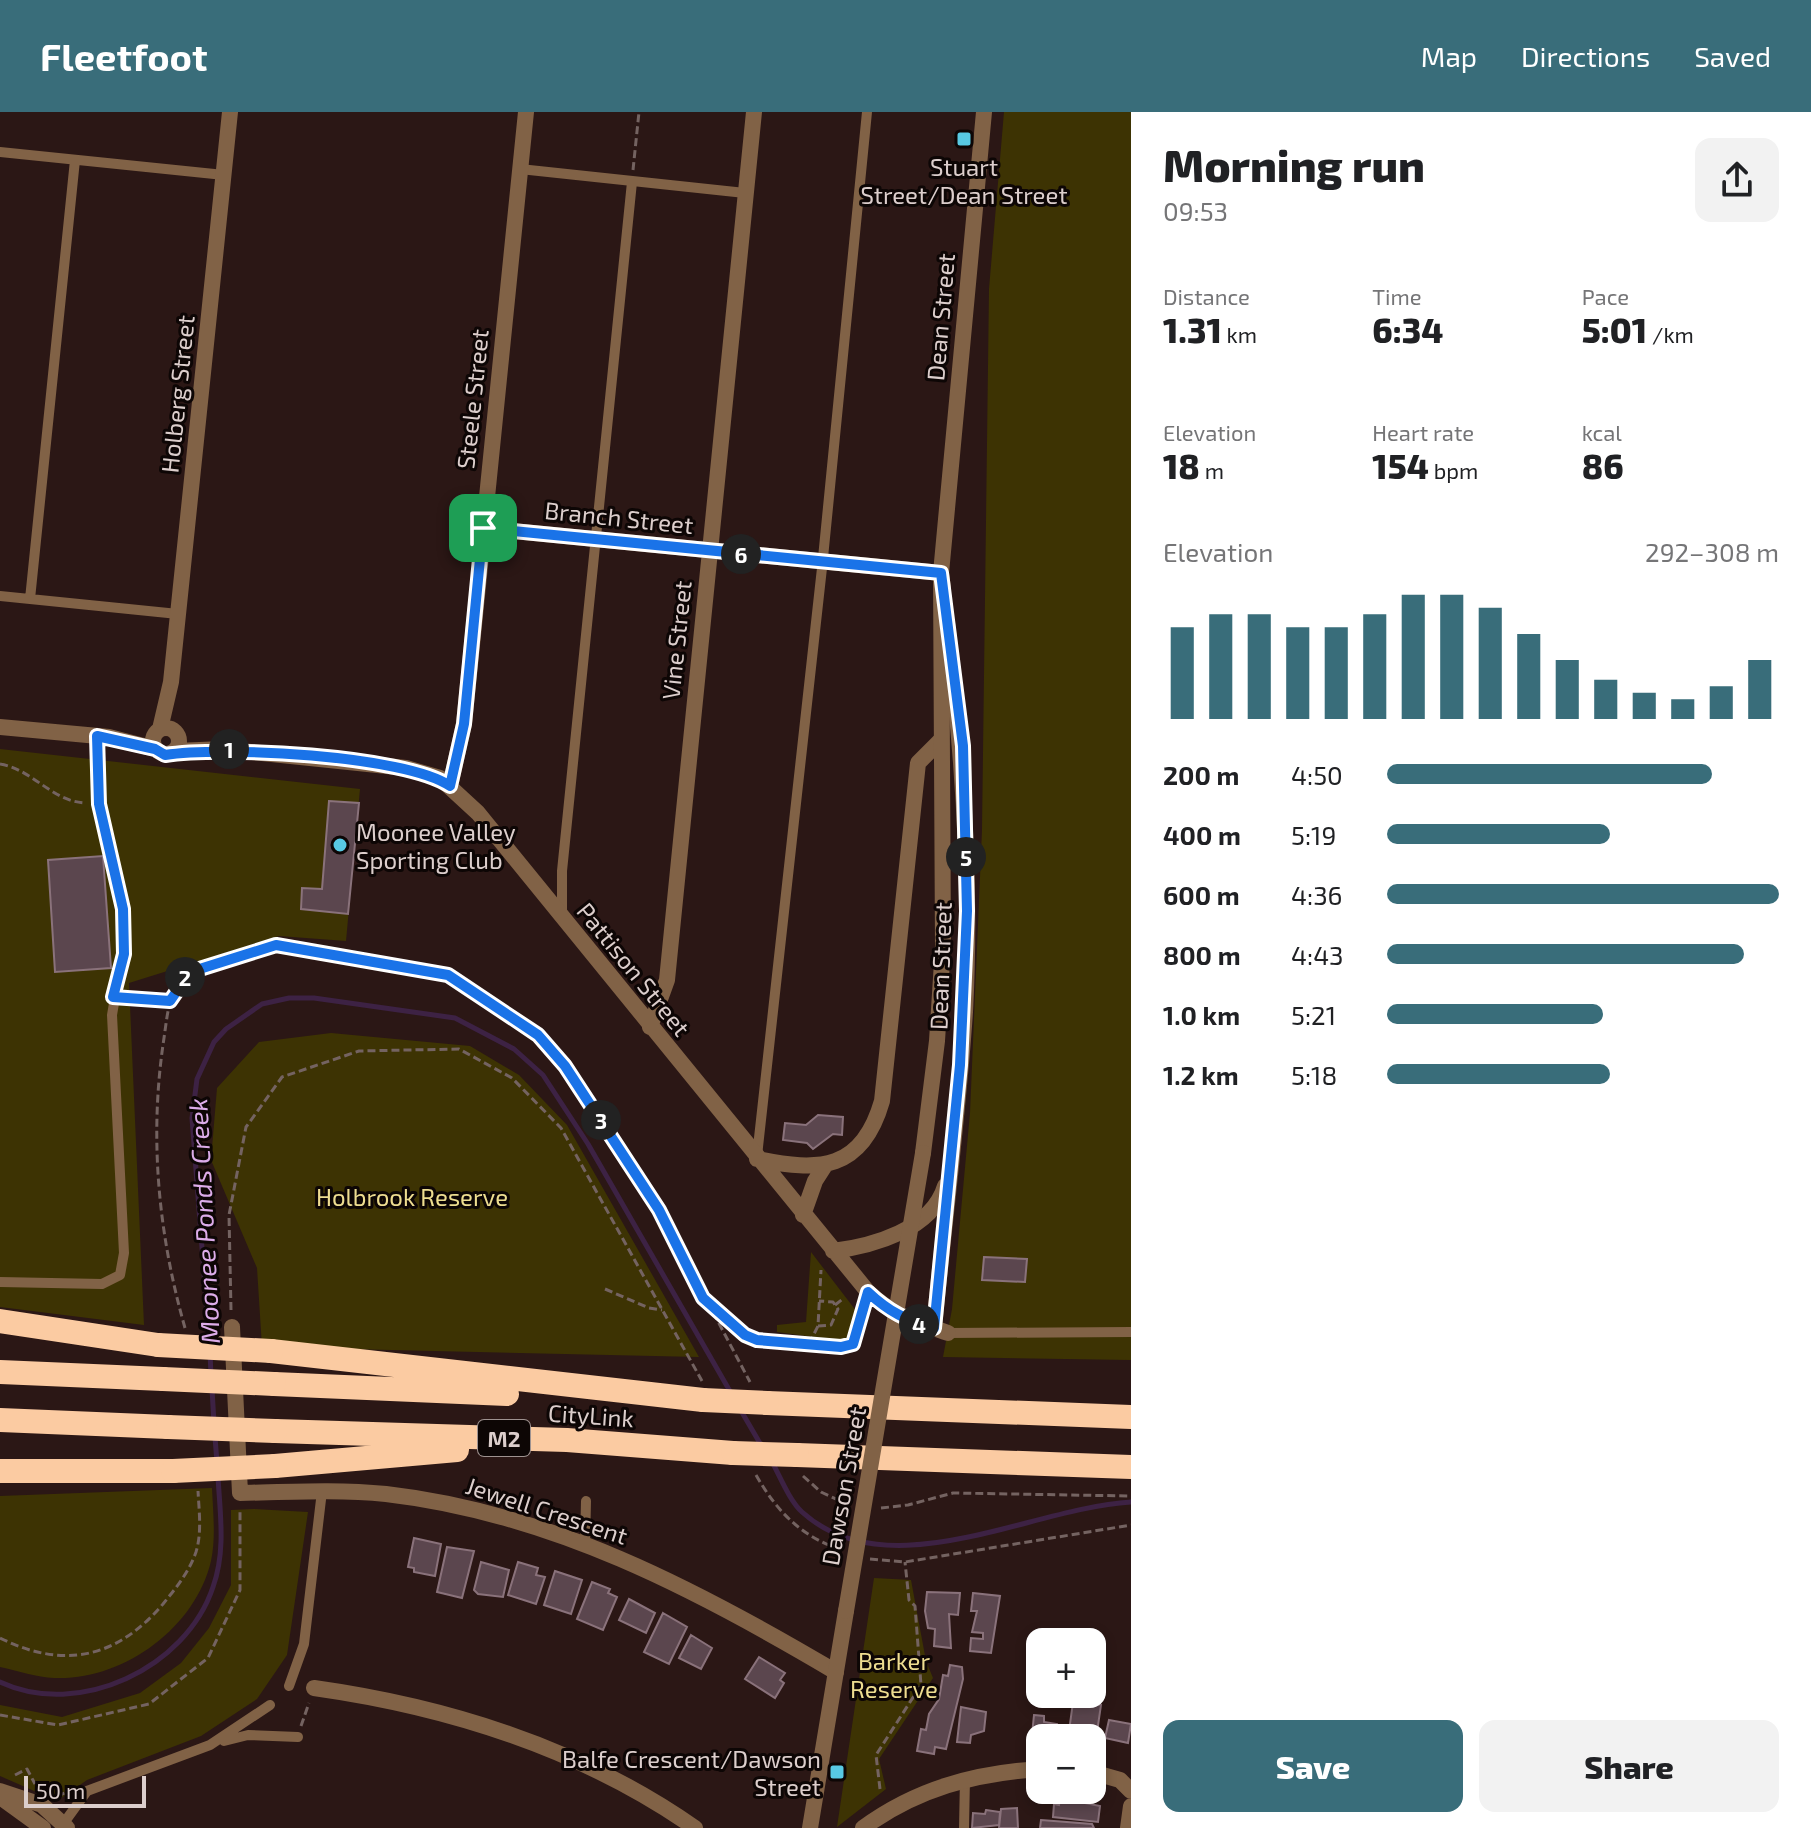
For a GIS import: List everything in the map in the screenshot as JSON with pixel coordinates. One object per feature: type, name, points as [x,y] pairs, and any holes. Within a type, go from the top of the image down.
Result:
[{"type":"highway","points":[[0,1321],[158,1345],[271,1351],[703,1400]]},
{"type":"highway","name":"CityLink","points":[[0,1372],[703,1400],[761,1397],[1131,1417]]},
{"type":"highway","name":"CityLink","points":[[0,1420],[567,1440],[733,1453],[799,1464],[1131,1467]]},
{"type":"highway","points":[[0,1471],[173,1471],[275,1466],[567,1440]]},
{"type":"street","name":"Holberg Street","points":[[166,738],[230,112]]},
{"type":"street","name":"Steele Street","points":[[450,786],[464,724],[526,112]]},
{"type":"street","name":"Vine Street","points":[[650,1027],[667,980],[754,112]]},
{"type":"street","name":"Dean Street","points":[[923,1153],[937,1041],[943,946],[941,573],[984,112]]},
{"type":"street","name":"Branch Street","points":[[483,528],[941,573]]},
{"type":"street","name":"Dean Street","points":[[941,573],[963,746],[966,862],[965,1010],[949,1169],[941,1330]]},
{"type":"street","name":"Pattison Street","points":[[0,727],[103,737],[166,738],[223,749],[406,768],[450,786],[478,813],[868,1292],[883,1307],[910,1322],[941,1330]]},
{"type":"street","name":"Dean Street","points":[[824,1167],[839,1161],[864,1140],[873,1128],[882,1101],[918,763],[940,741]]},
{"type":"street","name":"Dawson Street","points":[[810,1828],[923,1153]]},
{"type":"street","points":[[757,1159],[795,1167],[824,1167],[803,1215]]},
{"type":"street","name":"Dean Street","points":[[833,1251],[886,1239],[917,1221],[942,1194],[949,1169]]},
{"type":"street","points":[[232,1327],[240,1493]]},
{"type":"street","name":"Jewell Crescent","points":[[240,1493],[322,1491],[384,1494],[444,1503],[509,1519],[585,1544],[681,1584],[836,1672]]},
{"type":"street","points":[[314,1688],[415,1706],[519,1737],[584,1764],[695,1828]]},
{"type":"street","points":[[863,1828],[900,1805],[965,1778],[1026,1771]]},
{"type":"street","points":[[1106,1774],[1130,1787]]},
{"type":"street","points":[[0,1791],[42,1805],[64,1827]]},
{"type":"street","points":[[0,1797],[43,1828]]},
{"type":"street","points":[[1128,1828],[1131,1806]]},
{"type":"lane","points":[[757,1159],[823,562],[867,112]]},
{"type":"lane","points":[[0,152],[224,175]]},
{"type":"lane","points":[[30,599],[75,160]]},
{"type":"lane","points":[[520,169],[745,193]]},
{"type":"lane","points":[[562,918],[562,871],[632,182]]},
{"type":"lane","points":[[0,596],[178,614]]},
{"type":"lane","points":[[0,1282],[102,1284],[120,1275],[124,1253],[113,997],[124,954],[123,909],[99,804],[103,737]]},
{"type":"lane","points":[[941,1330],[1131,1332]]},
{"type":"lane","points":[[289,1686],[304,1644],[322,1491]]},
{"type":"lane","points":[[585,1544],[586,1501]]},
{"type":"lane","points":[[210,1745],[270,1705]]},
{"type":"lane","points":[[64,1827],[83,1795],[210,1745],[248,1735],[298,1737]]},
{"type":"lane","points":[[964,1828],[965,1778]]},
{"type":"path","points":[[632,182],[639,112]]},
{"type":"path","points":[[0,764],[21,770],[58,798],[99,804]]},
{"type":"path","points":[[113,997],[170,1001],[190,972],[276,945],[448,975],[538,1035],[565,1066],[659,1210],[703,1298],[761,1397]]},
{"type":"path","points":[[232,1327],[229,1215],[246,1127],[282,1077],[359,1051],[459,1049],[512,1078],[561,1128],[651,1292]]},
{"type":"path","points":[[809,1344],[818,1326],[821,1270]]},
{"type":"path","points":[[605,1289],[649,1308],[662,1310]]},
{"type":"path","points":[[703,1298],[745,1335],[757,1340],[841,1347],[853,1344],[868,1292]]},
{"type":"path","points":[[835,1305],[844,1298]]},
{"type":"path","points":[[819,1301],[833,1302],[835,1305]]},
{"type":"path","points":[[818,1326],[831,1325],[835,1321],[835,1305]]},
{"type":"path","points":[[799,1464],[808,1483],[834,1499],[860,1507]]},
{"type":"path","points":[[0,1715],[58,1725],[149,1704],[208,1658],[240,1590],[240,1493]]},
{"type":"path","points":[[871,1508],[908,1505],[953,1493],[1131,1496]]},
{"type":"path","points":[[877,1561],[905,1562],[1131,1525]]},
{"type":"path","points":[[880,1789],[876,1755],[891,1737],[921,1685],[915,1606],[909,1600],[905,1562]]},
{"type":"path","points":[[298,1737],[314,1688]]},
{"type":"path","points":[[15,1775],[27,1769],[38,1791]]},
{"type":"path","points":[[54,1796],[69,1789],[83,1795]]},
{"type":"green space","points":[[1004,112],[1131,112],[1131,1360],[943,1357],[952,1309],[970,1113],[982,830],[989,289]]},
{"type":"green space","points":[[0,749],[360,789],[346,941],[279,936],[129,983],[144,1325],[0,1307]]},
{"type":"green space","name":"Holbrook Reserve","points":[[331,1033],[470,1046],[519,1075],[567,1125],[699,1357],[262,1347],[257,1268],[211,1160],[217,1088],[259,1042]]},
{"type":"green space","points":[[811,1252],[857,1312],[850,1342],[777,1332],[777,1325],[806,1322]]},
{"type":"green space","points":[[212,1488],[213,1543],[211,1561],[202,1586],[172,1629],[152,1646],[105,1671],[80,1677],[54,1678],[0,1667],[0,1496]]},
{"type":"green space","points":[[231,1510],[308,1512],[287,1655],[257,1699],[201,1736],[87,1780],[57,1801],[0,1776],[0,1705],[62,1717],[140,1693],[181,1663],[209,1628],[231,1585]]},
{"type":"green space","name":"Barker Reserve","points":[[874,1578],[911,1580],[926,1661],[933,1678],[879,1759],[886,1789],[837,1827]]},
{"type":"building","name":"Moonee Valley Sporting Club","points":[[329,801],[359,803],[348,914],[301,909],[302,888],[322,889]]},
{"type":"building","points":[[103,856],[111,968],[55,972],[48,860]]},
{"type":"building","points":[[818,1115],[843,1117],[842,1135],[833,1134],[813,1149],[807,1143],[783,1140],[785,1123],[806,1125]]},
{"type":"building","points":[[984,1257],[1027,1259],[1025,1282],[982,1280]]},
{"type":"building","points":[[414,1538],[441,1544],[435,1576],[414,1572],[414,1568],[408,1567]]},
{"type":"building","points":[[447,1547],[474,1551],[462,1598],[437,1592]]},
{"type":"building","points":[[481,1562],[509,1570],[503,1597],[478,1594],[474,1590]]},
{"type":"building","points":[[518,1562],[538,1568],[536,1575],[545,1577],[536,1604],[508,1595]]},
{"type":"building","points":[[555,1571],[582,1580],[571,1614],[544,1605]]},
{"type":"building","points":[[592,1582],[610,1589],[608,1593],[617,1597],[603,1630],[577,1619]]},
{"type":"building","points":[[927,1592],[960,1593],[958,1615],[949,1614],[951,1648],[934,1646],[935,1629],[928,1628],[925,1611]]},
{"type":"building","points":[[973,1593],[1000,1596],[991,1653],[970,1651],[971,1638],[983,1639],[983,1633],[972,1632],[977,1611],[971,1611]]},
{"type":"building","points":[[629,1599],[655,1613],[646,1633],[619,1620]]},
{"type":"building","points":[[663,1613],[687,1627],[669,1664],[644,1652]]},
{"type":"building","points":[[691,1635],[712,1648],[701,1669],[679,1658]]},
{"type":"building","points":[[759,1657],[785,1673],[780,1680],[784,1683],[775,1698],[745,1679]]},
{"type":"building","points":[[950,1665],[962,1667],[963,1679],[946,1749],[935,1747],[934,1754],[917,1751],[921,1729],[926,1730],[929,1714],[939,1699],[943,1675],[948,1676]]},
{"type":"building","points":[[961,1707],[986,1712],[984,1731],[971,1735],[970,1743],[957,1742]]},
{"type":"building","points":[[1072,1708],[1101,1708],[1098,1724],[1070,1724]]},
{"type":"building","points":[[1034,1715],[1044,1716],[1044,1722],[1057,1724],[1033,1724]]},
{"type":"building","points":[[1109,1720],[1131,1724],[1128,1743],[1106,1738]]},
{"type":"building","points":[[1054,1804],[1100,1806],[1098,1822],[1053,1817]]},
{"type":"building","points":[[1017,1808],[1018,1828],[999,1828],[1001,1809]]},
{"type":"building","points":[[986,1810],[1000,1812],[999,1825],[972,1828],[973,1813],[985,1814]]},
{"type":"building","points":[[1041,1820],[1092,1824],[1094,1828],[1040,1828]]},
{"type":"waterway","name":"Moonee Ponds Creek","points":[[209,1339],[192,1118],[197,1079],[214,1042],[226,1029],[262,1004],[289,998],[314,998],[455,1018],[514,1049],[543,1075],[588,1144],[731,1393]]},
{"type":"waterway","name":"Moonee Ponds Creek","points":[[210,1353],[211,1375]]},
{"type":"waterway","name":"Moonee Ponds Creek","points":[[212,1389],[214,1423]]},
{"type":"waterway","name":"Moonee Ponds Creek","points":[[740,1409],[761,1445]]},
{"type":"waterway","name":"Moonee Ponds Creek","points":[[215,1437],[217,1463]]},
{"type":"waterway","name":"Moonee Ponds Creek","points":[[771,1460],[802,1512],[837,1534],[875,1544],[917,1545],[961,1538],[1091,1507],[1131,1502]]},
{"type":"waterway","name":"Moonee Ponds Creek","points":[[0,1682],[31,1692],[63,1694],[95,1690],[126,1679],[155,1662],[179,1641],[199,1616],[217,1573],[221,1532],[218,1477]]},
{"type":"place","name":"Stuart Street/Dean Street","points":[[964,139]]},
{"type":"place","name":"Moonee Valley Sporting Club","points":[[340,845]]},
{"type":"place","name":"Balfe Crescent/Dawson Street","points":[[837,1772]]},
{"type":"route","points":[[483,528],[941,573],[963,746],[967,911],[965,1010],[934,1328],[910,1322],[883,1307],[868,1292],[853,1344],[841,1347],[757,1340],[745,1335],[703,1298],[659,1210],[565,1066],[538,1035],[448,975],[296,946],[276,945],[190,972],[180,981],[170,1001],[113,997],[125,939],[119,881],[99,804],[97,736],[155,749],[165,755],[176,751],[223,749],[386,765],[424,772],[450,786],[464,724],[483,528]]}]
